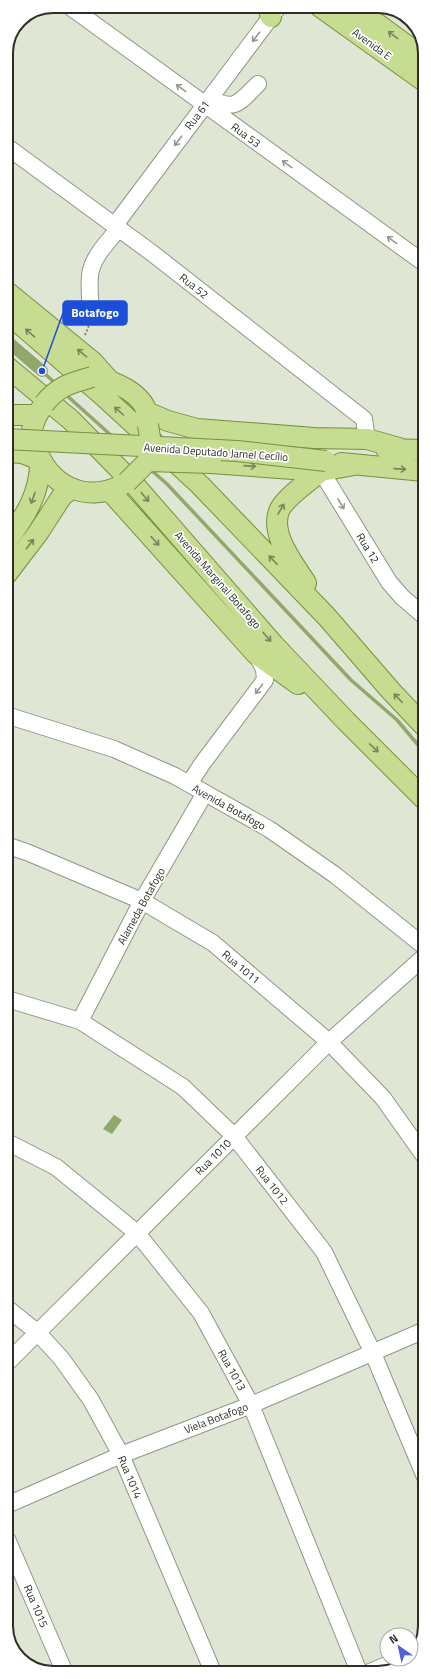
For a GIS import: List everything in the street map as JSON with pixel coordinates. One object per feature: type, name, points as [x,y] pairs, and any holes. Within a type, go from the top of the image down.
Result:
[{"type":"main road","name":"Avenida E","points":[[329,13],[418,77]]},
{"type":"main road","name":"Avenida E","points":[[363,13],[418,54]]},
{"type":"main road","points":[[13,297],[92,362],[101,379]]},
{"type":"main road","points":[[13,318],[102,395],[200,486],[327,617],[418,720]]},
{"type":"main road","name":"Avenida Marginal Botafogo","points":[[13,372],[72,420],[133,483],[274,645],[346,721],[418,793]]},
{"type":"main road","points":[[13,452],[22,453],[40,460],[55,478],[71,489],[93,493],[118,487],[148,461],[152,450],[148,419],[143,405],[131,392],[101,379],[70,383],[52,394],[40,409],[32,435],[40,460],[41,475],[34,500],[13,533]]},
{"type":"main road","points":[[13,389],[27,401],[40,409]]},
{"type":"main road","points":[[13,414],[40,409]]},
{"type":"main road","points":[[148,419],[168,421],[197,429],[314,438],[367,439],[399,448]]},
{"type":"main road","name":"Avenida Deputado Jamel Cecílio","points":[[13,429],[346,450],[399,448],[418,450]]},
{"type":"main road","name":"Avenida Deputado Jamel Cecílio","points":[[13,439],[237,451],[323,466],[354,465],[418,470]]},
{"type":"main road","points":[[148,461],[323,466]]},
{"type":"main road","points":[[323,466],[289,498],[279,510],[276,523],[281,542],[327,617]]},
{"type":"main road","points":[[118,487],[256,654],[273,665],[346,721]]},
{"type":"main road","points":[[13,566],[38,533],[62,496],[71,489]]},
{"type":"street","name":"Rua 53","points":[[79,13],[208,102],[418,259]]},
{"type":"street","name":"Rua 61","points":[[91,310],[90,281],[91,270],[95,261],[117,226],[271,13]]},
{"type":"street","points":[[208,102],[222,105],[238,104],[258,84]]},
{"type":"street","name":"Rua 52","points":[[13,151],[117,226],[364,419],[367,439]]},
{"type":"street","name":"Rua 12","points":[[323,466],[389,582],[402,597],[418,611]]},
{"type":"street","points":[[189,784],[202,764],[265,680],[264,669],[256,654]]},
{"type":"street","name":"Avenida Botafogo","points":[[13,717],[114,749],[175,776],[269,829],[335,875],[418,941]]},
{"type":"street","name":"Alameda Botafogo","points":[[80,1021],[142,901],[205,793]]},
{"type":"street","name":"Rua 1011","points":[[13,847],[142,901],[213,944],[329,1042],[383,1098],[418,1147]]},
{"type":"street","name":"Rua 1010","points":[[13,1357],[329,1042],[418,962]]},
{"type":"street","name":"Rua 1012","points":[[13,1001],[80,1021],[183,1087],[234,1136],[324,1252],[372,1351],[418,1460]]},
{"type":"street","name":"Rua 1013","points":[[13,1145],[56,1167],[137,1233],[201,1313],[251,1405],[357,1666]]},
{"type":"street","name":"Rua 1014","points":[[13,1313],[37,1332],[61,1358],[91,1400],[121,1455],[210,1666]]},
{"type":"street","name":"Viela Botafogo","points":[[13,1502],[121,1455],[251,1405],[372,1351],[418,1333]]},
{"type":"street","name":"Rua 1015","points":[[13,1552],[62,1666]]},
{"type":"shaded area","points":[[114,1115],[122,1120],[112,1134],[103,1129]]},
{"type":"waterway","points":[[13,346],[42,371]]},
{"type":"waterway","points":[[42,371],[56,384]]},
{"type":"waterway","points":[[64,393],[113,437]]},
{"type":"waterway","points":[[150,469],[167,484],[351,680],[397,720],[418,745]]},
{"type":"place","name":"Botafogo","points":[[42,371]]}]
